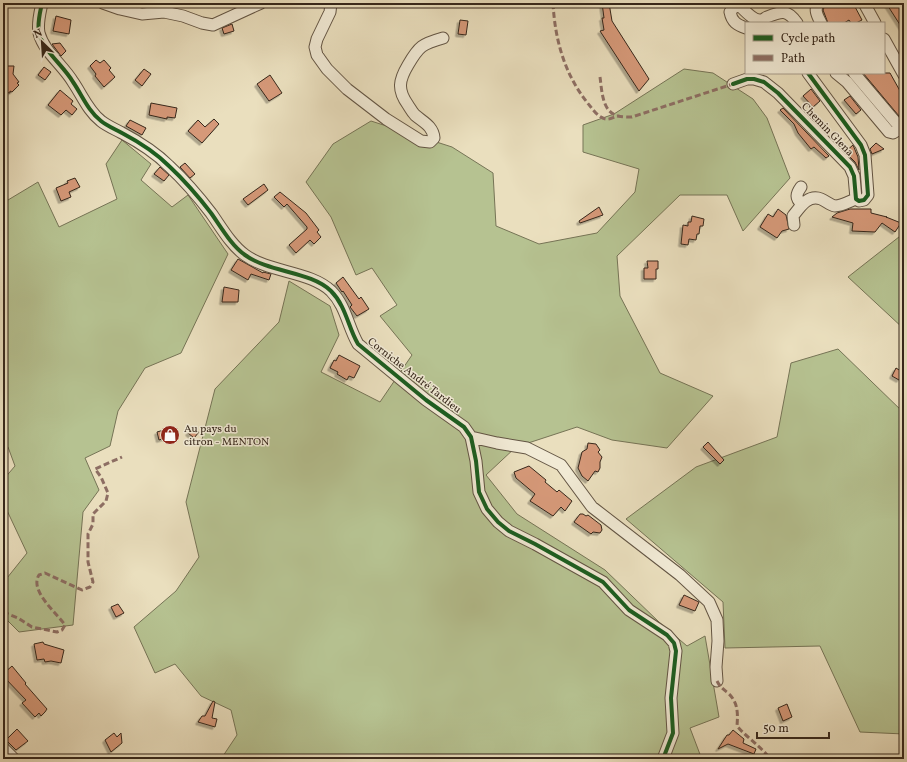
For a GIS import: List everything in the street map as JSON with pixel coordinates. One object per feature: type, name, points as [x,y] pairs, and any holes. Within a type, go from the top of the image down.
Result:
[{"type":"street","name":"Corniche André Tardieu","points":[[42,3],[38,19],[39,32],[44,46],[73,81],[89,110],[101,121],[151,150],[169,165],[207,207],[236,248],[244,255],[266,266],[316,281],[330,290],[343,308],[352,335],[358,344],[426,400],[464,426],[471,437],[476,461],[479,492],[487,509],[498,522],[509,531],[603,582],[629,610],[663,631],[674,643],[676,651],[671,698],[673,733],[663,759]]},
{"type":"street","points":[[103,3],[142,14],[164,12],[213,25],[261,3]]},
{"type":"street","points":[[331,3],[330,12],[317,39],[315,47],[317,55],[327,69],[347,89],[386,119],[421,141],[430,142],[434,138],[434,132],[414,114],[403,99],[400,88],[402,76],[416,52],[422,46],[443,38]]},
{"type":"street","points":[[819,3],[816,11],[821,22]]},
{"type":"street","points":[[864,3],[874,22]]},
{"type":"street","points":[[745,28],[737,25],[731,19],[730,12],[734,7],[740,6],[755,19],[761,20],[777,13],[785,12],[792,16],[796,22]]},
{"type":"street","points":[[885,41],[904,75]]},
{"type":"street","name":"Chemin Glena","points":[[732,84],[747,79],[754,79],[764,82],[778,93],[850,167],[854,176],[856,199],[859,201],[864,200],[868,195],[865,154],[861,145],[809,74]]},
{"type":"street","points":[[837,74],[847,82],[889,132],[893,133],[898,130],[898,125],[855,74]]},
{"type":"street","points":[[801,187],[796,194],[797,199],[802,204]]},
{"type":"street","points":[[794,225],[793,216],[802,204],[812,199],[819,198],[833,206],[838,206],[856,199]]},
{"type":"street","points":[[471,437],[527,448],[561,465],[592,508],[680,575],[709,602],[717,620],[717,681]]},
{"type":"street","points":[[3,748],[14,759]]},
{"type":"green space","points":[[684,69],[713,73],[753,99],[767,118],[790,178],[743,231],[727,195],[680,195],[617,256],[620,296],[660,373],[713,396],[667,448],[612,440],[577,427],[516,447],[486,475],[517,514],[605,570],[659,622],[687,646],[705,636],[719,717],[690,728],[701,757],[704,759],[359,759],[357,756],[352,759],[221,759],[237,735],[231,710],[201,696],[175,664],[155,673],[134,627],[176,591],[199,557],[186,502],[215,389],[279,322],[289,281],[330,306],[339,335],[321,372],[380,402],[412,355],[380,316],[397,305],[372,268],[356,275],[331,217],[306,182],[333,144],[371,121],[452,147],[493,173],[496,226],[539,244],[597,233],[635,192],[639,169],[583,152],[583,125],[614,114]]},
{"type":"green space","points":[[122,140],[151,164],[141,180],[172,207],[188,195],[228,254],[181,353],[145,368],[118,411],[110,446],[85,458],[99,490],[83,512],[73,625],[19,632],[3,616],[3,583],[27,553],[3,502],[3,480],[15,466],[8,447],[3,448],[3,203],[38,182],[59,227],[117,199],[106,164]]},
{"type":"green space","points":[[904,233],[904,329],[848,277]]},
{"type":"green space","points":[[838,349],[904,413],[904,734],[860,732],[820,646],[725,648],[723,602],[626,519],[696,467],[777,437],[791,363]]},
{"type":"building","points":[[602,3],[609,3],[612,21],[649,79],[639,91],[600,31],[604,30]]},
{"type":"building","points":[[826,3],[853,3],[862,20],[858,22],[850,22],[849,20],[846,22],[828,22],[823,10]]},
{"type":"building","points":[[886,3],[904,3],[904,31]]},
{"type":"building","points":[[56,16],[71,20],[69,34],[53,31]]},
{"type":"building","points":[[460,20],[468,21],[466,35],[458,34]]},
{"type":"building","points":[[232,24],[234,31],[224,34],[222,28]]},
{"type":"building","points":[[60,43],[66,51],[61,56],[52,44]]},
{"type":"building","points":[[96,60],[100,63],[104,60],[111,68],[109,70],[115,77],[104,87],[95,76],[96,74],[90,66]]},
{"type":"building","points":[[6,66],[14,66],[13,74],[19,82],[17,83],[19,85],[12,92],[10,91],[10,93],[3,92]]},
{"type":"building","points":[[44,67],[51,72],[45,80],[38,75]]},
{"type":"building","points":[[144,69],[151,74],[142,86],[135,80]]},
{"type":"building","points":[[890,73],[904,98],[904,122],[864,74]]},
{"type":"building","points":[[270,75],[282,93],[269,101],[257,84]]},
{"type":"building","points":[[811,89],[820,101],[813,107],[803,96]]},
{"type":"building","points":[[60,90],[73,101],[71,104],[77,109],[72,115],[66,110],[61,115],[48,105]]},
{"type":"building","points":[[850,96],[861,110],[856,114],[844,100]]},
{"type":"building","points":[[151,103],[177,108],[175,118],[167,117],[167,119],[149,115]]},
{"type":"building","points":[[783,108],[829,156],[826,158],[814,147],[811,149],[798,133],[794,124],[780,110]]},
{"type":"building","points":[[214,119],[219,124],[202,143],[188,131],[198,120],[205,127]]},
{"type":"building","points":[[130,120],[146,128],[142,135],[126,126]]},
{"type":"building","points":[[876,143],[884,149],[872,154],[870,149]]},
{"type":"building","points":[[853,145],[858,157],[859,170],[855,162],[845,152]]},
{"type":"building","points":[[185,163],[195,174],[190,178],[180,167]]},
{"type":"building","points":[[160,167],[169,175],[164,181],[154,174]]},
{"type":"building","points":[[75,178],[80,187],[69,192],[71,197],[61,201],[56,188]]},
{"type":"building","points":[[264,184],[268,190],[248,205],[243,199]]},
{"type":"building","points":[[280,192],[306,213],[319,230],[317,232],[321,237],[314,244],[310,240],[296,253],[289,245],[307,229],[307,227],[287,204],[284,207],[274,197]]},
{"type":"building","points":[[599,207],[603,215],[580,223],[579,221]]},
{"type":"building","points":[[778,209],[786,215],[789,229],[782,231],[777,238],[760,227],[768,214],[773,217]]},
{"type":"building","points":[[850,209],[871,209],[871,213],[887,217],[901,223],[895,232],[882,223],[875,232],[852,231],[853,223],[832,217],[837,213]]},
{"type":"building","points":[[692,216],[704,219],[703,226],[700,226],[699,234],[697,234],[696,240],[689,239],[688,245],[681,244],[683,225],[688,226],[688,222],[691,222]]},
{"type":"building","points":[[238,259],[263,273],[271,274],[269,280],[251,274],[248,280],[231,270]]},
{"type":"building","points":[[647,261],[658,261],[656,279],[644,279],[644,268],[648,268]]},
{"type":"building","points":[[343,277],[359,299],[361,297],[369,309],[357,316],[350,307],[352,305],[336,283]]},
{"type":"building","points":[[224,287],[239,290],[238,302],[222,302]]},
{"type":"building","points":[[339,355],[360,366],[354,378],[349,376],[347,380],[337,374],[338,372],[330,368],[334,360],[336,361]]},
{"type":"building","points":[[896,368],[904,373],[899,380],[892,376]]},
{"type":"building","points":[[192,428],[199,432],[194,438],[188,433]]},
{"type":"building","points":[[164,430],[178,434],[159,440],[157,432]]},
{"type":"building","points":[[708,442],[724,460],[720,464],[703,447]]},
{"type":"building","points":[[588,443],[596,444],[600,450],[598,452],[602,457],[598,472],[595,471],[588,481],[582,476],[578,468],[582,452],[587,449]]},
{"type":"building","points":[[529,466],[546,480],[545,482],[557,492],[559,490],[572,501],[565,511],[561,507],[553,516],[530,501],[535,494],[516,478],[514,472]]},
{"type":"building","points":[[580,514],[586,516],[588,515],[601,525],[602,530],[600,533],[593,532],[591,534],[574,522]]},
{"type":"building","points":[[684,595],[699,602],[695,611],[679,605]]},
{"type":"building","points":[[118,604],[124,613],[116,617],[111,607]]},
{"type":"building","points":[[43,642],[44,644],[64,650],[61,663],[51,661],[45,662],[44,659],[37,660],[34,644]]},
{"type":"building","points":[[12,666],[26,683],[25,684],[47,709],[41,716],[39,713],[35,717],[22,703],[26,700],[3,676],[3,674]]},
{"type":"building","points":[[213,701],[215,702],[212,718],[217,719],[215,727],[198,722],[202,716],[205,716]]},
{"type":"building","points":[[787,704],[792,717],[783,721],[778,708]]},
{"type":"building","points":[[17,729],[28,741],[16,750],[6,740]]},
{"type":"building","points":[[733,730],[744,739],[743,743],[756,749],[754,754],[728,744],[718,749],[727,735],[729,735]]},
{"type":"building","points":[[114,733],[117,737],[121,733],[122,743],[111,752],[105,740]]},
{"type":"marked path","points":[[553,3],[559,44],[563,58],[574,83],[581,95],[599,116],[607,119],[618,116]]},
{"type":"marked path","points":[[600,77],[602,94],[606,106],[613,114],[625,117],[632,117],[733,84]]},
{"type":"marked path","points":[[3,612],[18,618],[32,627],[57,632],[62,630],[65,625],[45,602],[38,588],[37,581],[39,575],[45,573],[82,590],[90,587],[93,582],[88,562],[88,534],[93,524],[93,514],[106,501],[108,493],[101,477],[95,469],[122,457]]},
{"type":"marked path","points":[[717,681],[720,686],[731,696],[736,704],[737,726],[770,759]]},
{"type":"cycle path","points":[[42,3],[38,26],[41,40],[69,76],[96,117],[141,144],[164,161],[196,194],[222,230],[245,255],[266,265],[312,279],[331,291],[340,303],[358,344],[426,400],[464,427],[471,437],[476,461],[479,492],[487,509],[498,522],[509,531],[603,582],[629,610],[667,635],[674,643],[676,651],[671,698],[673,733],[663,759]]},
{"type":"cycle path","points":[[733,84],[747,79],[754,79],[764,82],[778,93],[850,167],[854,176],[856,199],[859,201],[864,200],[868,195],[865,155],[861,145],[809,74]]},
{"type":"place","name":"Au pays du citron - MENTON","points":[[170,435]]}]
